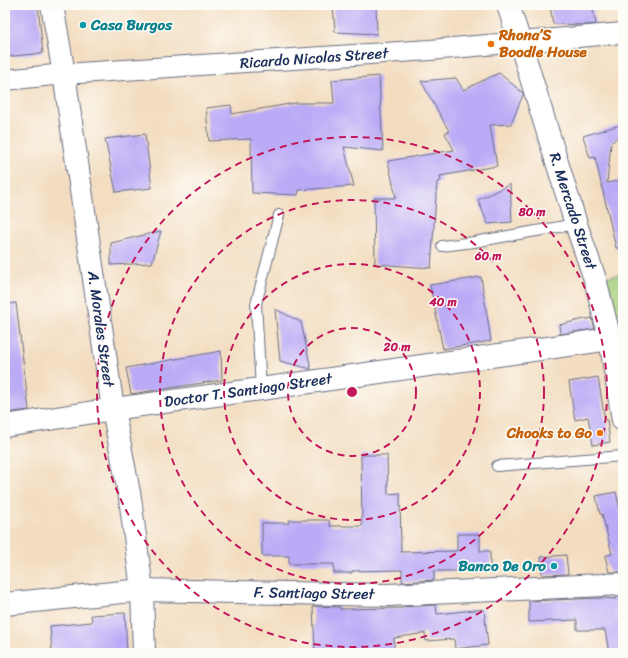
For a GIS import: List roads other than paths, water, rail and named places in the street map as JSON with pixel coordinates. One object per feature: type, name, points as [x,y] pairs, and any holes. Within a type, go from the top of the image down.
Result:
[{"type":"street","name":"A. Morales Street","points":[[52,5],[64,74],[113,409],[130,498],[142,590],[144,653]]},
{"type":"street","name":"R. Mercado Street","points":[[508,5],[576,224],[595,279],[610,339],[621,399],[623,420]]},
{"type":"street","name":"Ricardo Nicolas Street","points":[[5,80],[64,74],[430,50],[623,33]]},
{"type":"street","name":"Doctor T. Santiago Street","points":[[5,426],[113,409],[610,339]]},
{"type":"street","name":"F. Santiago Street","points":[[5,604],[142,590],[388,595],[623,584]]},
{"type":"lane","points":[[261,389],[256,304],[279,214]]},
{"type":"lane","points":[[442,246],[474,242],[576,224]]},
{"type":"lane","points":[[497,466],[623,456]]},
{"type":"place","name":"Casa Burgos","points":[[83,25]]},
{"type":"place","name":"Rhona’S Boodle House","points":[[491,44]]},
{"type":"place","name":"Chooks to Go","points":[[600,433]]},
{"type":"place","name":"Banco De Oro","points":[[554,566]]}]
